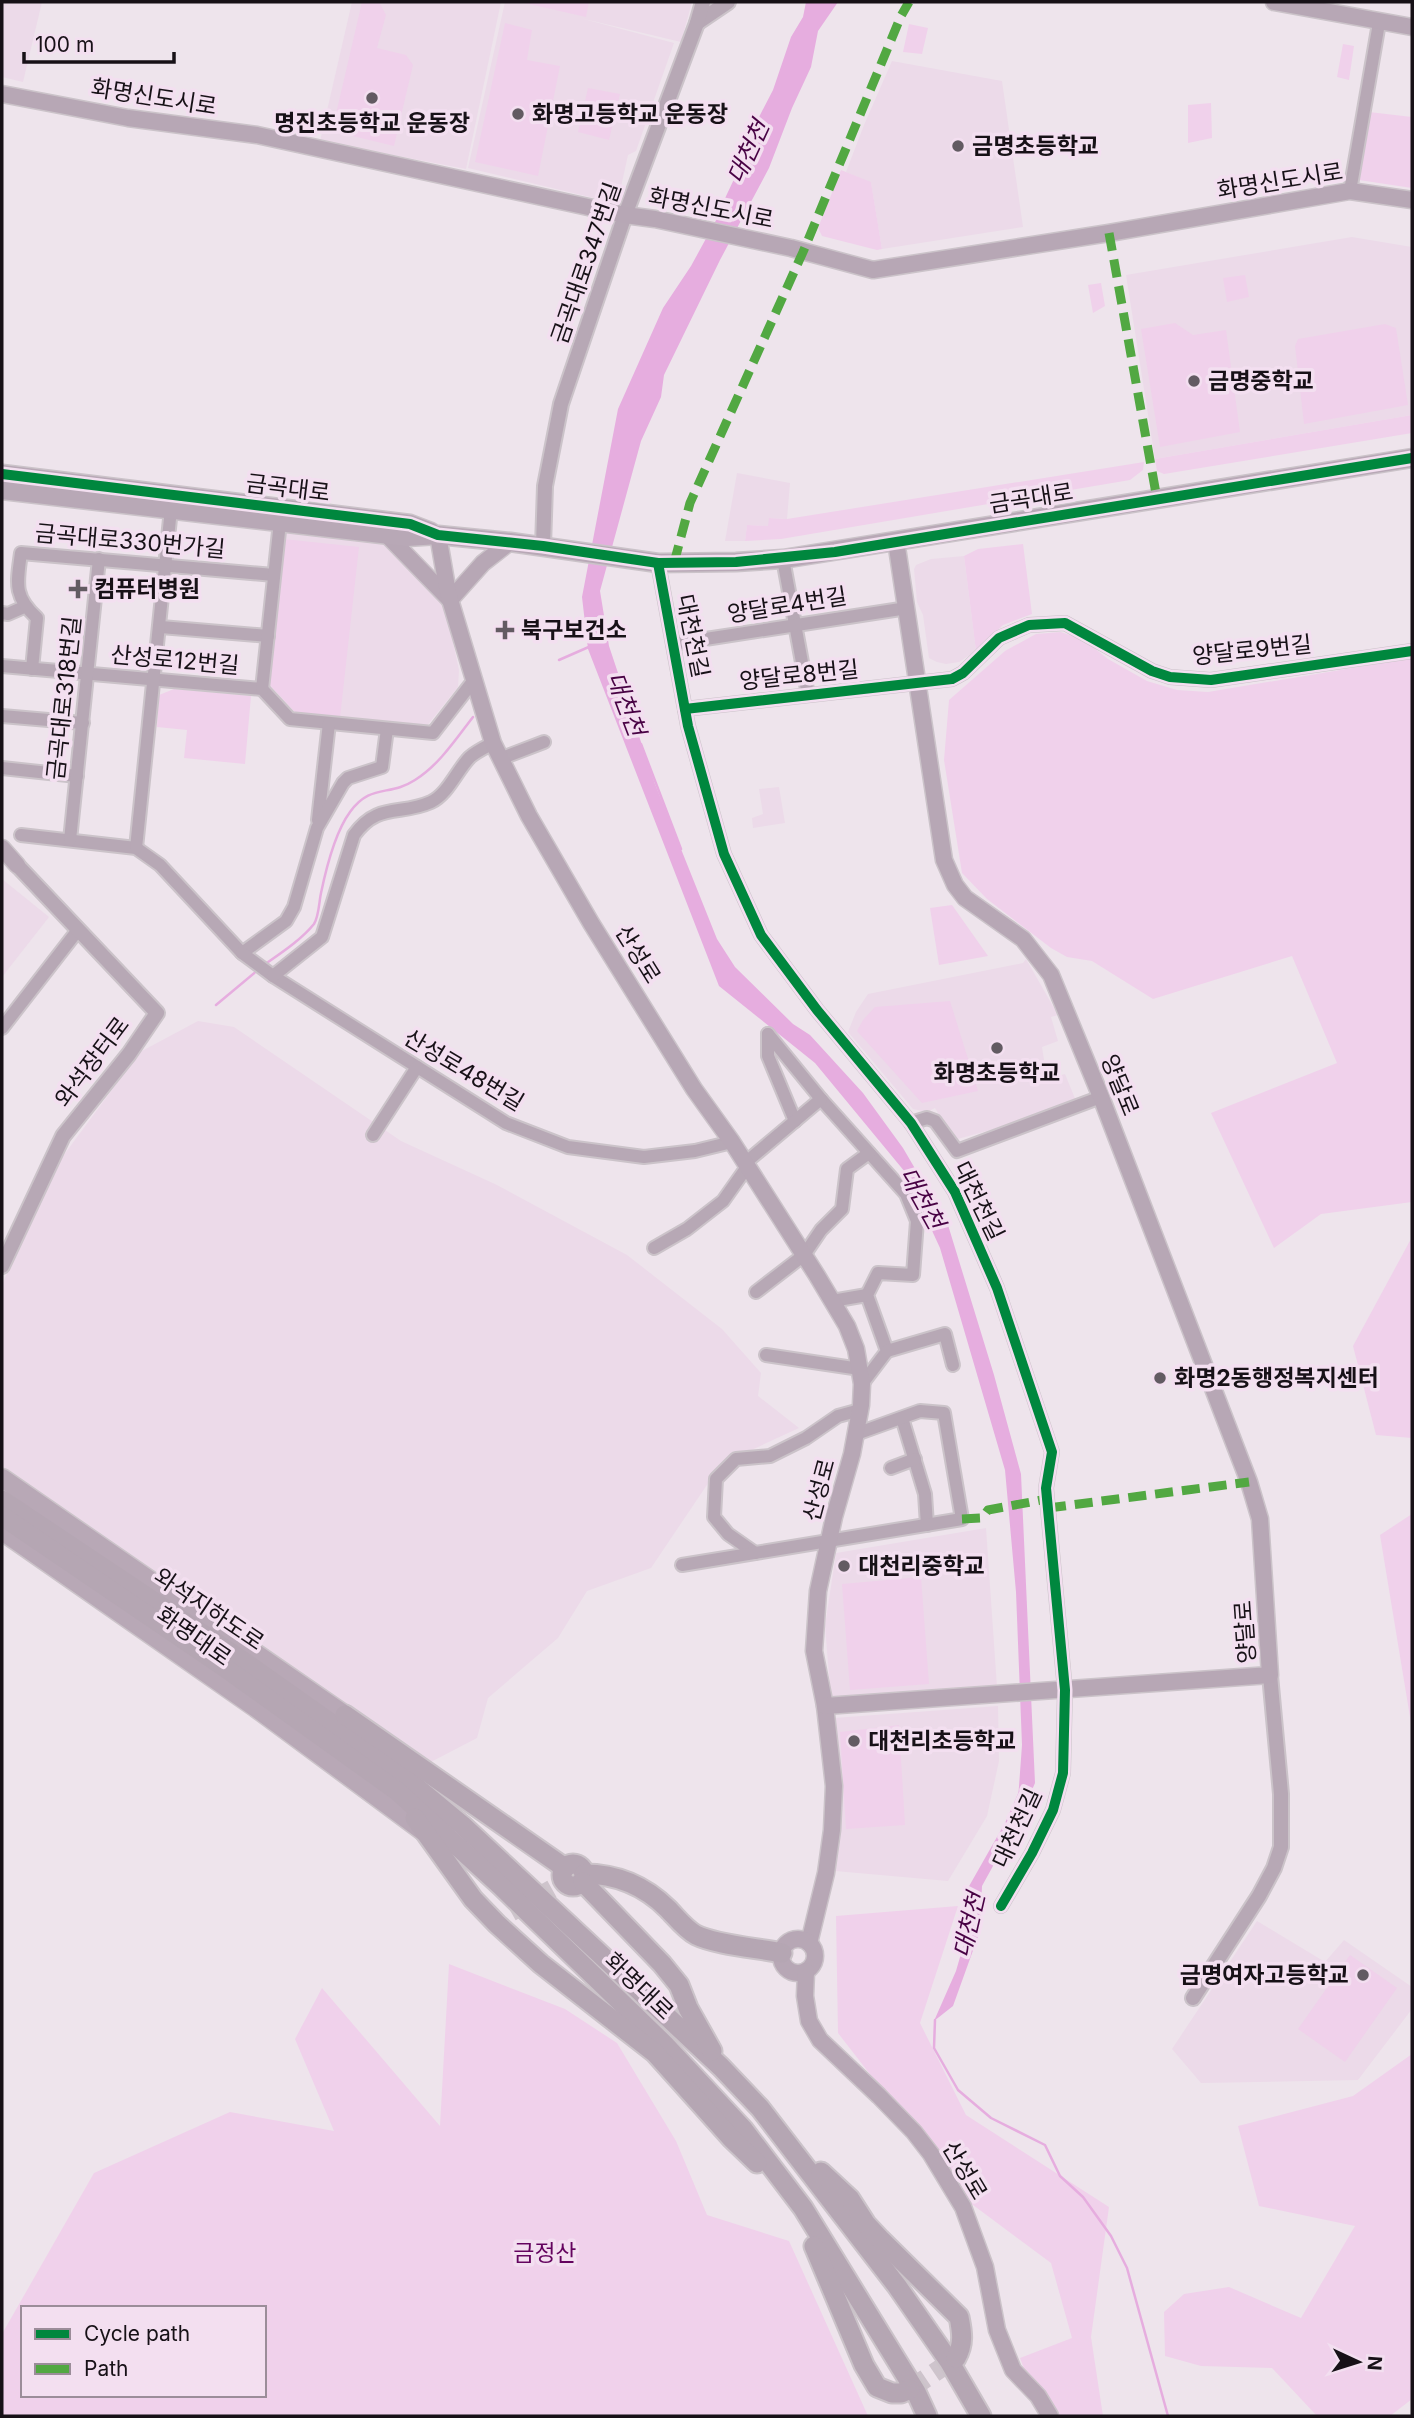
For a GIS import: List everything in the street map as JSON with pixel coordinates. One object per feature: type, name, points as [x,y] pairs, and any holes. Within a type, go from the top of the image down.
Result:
[{"type":"highway","name":"와석지하도로","points":[[2,1500],[246,1663],[386,1762]]},
{"type":"highway","name":"와석지하도로","points":[[2,1516],[228,1670]]},
{"type":"highway","name":"화명대로","points":[[228,1670],[397,1791],[501,1886],[664,2044],[736,2121],[785,2182],[916,2392],[927,2416]]},
{"type":"highway","points":[[345,1715],[386,1762]]},
{"type":"highway","points":[[345,1715],[606,1905],[679,1985],[688,2008],[721,2067]]},
{"type":"highway","name":"화명대로","points":[[386,1762],[462,1825],[721,2067],[760,2108],[897,2286],[949,2361],[981,2416]]},
{"type":"highway","points":[[397,1791],[473,1899],[504,1918],[541,1964],[655,2053],[732,2138],[760,2165],[785,2182]]},
{"type":"highway","points":[[570,1879],[610,1877],[628,1881],[656,1897],[695,1935],[782,1952]]},
{"type":"highway","points":[[606,1905],[601,1892],[606,1879],[610,1877]]},
{"type":"highway","points":[[792,2148],[850,2199],[866,2224],[958,2317],[962,2340],[956,2358]]},
{"type":"highway","points":[[803,2208],[809,2234],[864,2365],[877,2387],[892,2393],[910,2389]]},
{"type":"main road","points":[[1274,2],[1412,27]]},
{"type":"main road","name":"화명신도시로","points":[[2,94],[128,118],[257,135],[791,248],[873,270],[1350,191],[1412,200]]},
{"type":"main road","name":"금곡대로","points":[[2,490],[387,535],[438,535],[510,542],[656,563],[736,562],[783,559],[1412,458]]},
{"type":"main road","name":"금곡대로","points":[[2,474],[410,524],[438,535]]},
{"type":"main road","points":[[387,535],[450,600],[483,563],[510,542]]},
{"type":"main road","name":"산성로","points":[[438,535],[450,600],[493,743],[528,816],[694,1089],[732,1142],[804,1255],[847,1326],[856,1349],[861,1376],[860,1410],[818,1591],[814,1650],[825,1706],[834,1786],[826,1873],[809,1943]]},
{"type":"main road","name":"양달로","points":[[896,541],[944,860],[954,884],[965,898],[1023,939],[1051,975],[1101,1097],[1249,1482],[1260,1519],[1270,1675],[1060,1690]]},
{"type":"main road","name":"와석장터로","points":[[2,848],[17,865]]},
{"type":"main road","name":"화명대로","points":[[2,1478],[345,1715]]},
{"type":"main road","name":"화명대로","points":[[2,1531],[256,1708],[425,1832]]},
{"type":"main road","points":[[825,1706],[1060,1690]]},
{"type":"main road","points":[[798,1939],[809,1943],[815,1959],[806,1971],[795,1973],[786,1968],[781,1958],[784,1947],[798,1939]]},
{"type":"main road","name":"산성로","points":[[806,1971],[805,1996],[809,2021],[820,2040],[914,2132],[931,2154],[962,2207],[985,2267],[997,2330],[1013,2371],[1038,2396],[1050,2416]]},
{"type":"street","name":"금곡대로347번길","points":[[543,546],[545,486],[561,404],[625,215],[703,2]]},
{"type":"street","points":[[697,23],[728,2]]},
{"type":"street","points":[[1350,191],[1379,23]]},
{"type":"street","points":[[21,835],[136,848],[172,509]]},
{"type":"street","points":[[262,689],[279,522]]},
{"type":"street","name":"금곡대로330번가길","points":[[32,669],[37,618],[24,607],[17,588],[21,554],[274,575]]},
{"type":"street","name":"금곡대로318번길","points":[[70,841],[99,559]]},
{"type":"street","points":[[783,559],[808,695]]},
{"type":"street","name":"대천천길","points":[[656,563],[685,709],[724,853],[761,935],[817,1010],[911,1123],[955,1192],[998,1288],[1052,1452],[1046,1488],[1063,1773],[1053,1810],[1032,1853],[1000,1906]]},
{"type":"street","points":[[2,613],[8,614],[24,607]]},
{"type":"street","name":"양달로4번길","points":[[673,644],[907,608]]},
{"type":"street","name":"양달로9번길","points":[[918,683],[952,679],[963,673],[999,638],[1029,625],[1044,623],[1065,623],[1152,671],[1188,679],[1211,680],[1412,650]]},
{"type":"street","points":[[161,626],[268,636]]},
{"type":"street","name":"산성로12번길","points":[[2,666],[262,689],[290,719],[433,733],[474,680]]},
{"type":"street","name":"양달로8번길","points":[[685,709],[918,683]]},
{"type":"street","points":[[2,716],[83,723]]},
{"type":"street","points":[[242,953],[286,921],[294,907],[317,828],[329,723]]},
{"type":"street","points":[[317,828],[348,778],[382,767],[387,729]]},
{"type":"street","points":[[502,758],[544,742]]},
{"type":"street","points":[[273,976],[322,937],[354,835],[361,825],[383,812],[431,802],[441,795],[472,756],[493,743]]},
{"type":"street","points":[[2,768],[77,776]]},
{"type":"street","name":"산성로48번길","points":[[136,848],[160,865],[242,953],[273,976],[506,1123],[568,1147],[644,1157],[695,1151],[732,1142]]},
{"type":"street","name":"와석장터로","points":[[2,1266],[63,1136],[129,1054],[157,1013],[17,865]]},
{"type":"street","points":[[2,1028],[78,930]]},
{"type":"street","points":[[795,1121],[768,1056],[768,1034],[821,1099],[906,1194],[917,1221],[913,1275],[878,1273],[867,1294],[887,1351]]},
{"type":"street","points":[[373,1135],[417,1067]]},
{"type":"street","name":"대천천길","points":[[911,1123],[927,1118],[935,1121],[957,1151],[1101,1097]]},
{"type":"street","points":[[654,1248],[687,1229],[723,1201],[746,1165],[821,1099]]},
{"type":"street","points":[[936,1160],[957,1151]]},
{"type":"street","points":[[756,1292],[804,1255],[821,1230],[842,1209],[847,1169],[869,1153]]},
{"type":"street","points":[[832,1301],[867,1294]]},
{"type":"street","points":[[766,1355],[861,1376],[887,1351],[946,1334],[953,1364]]},
{"type":"street","points":[[755,1553],[728,1534],[714,1517],[716,1479],[736,1459],[770,1456],[838,1416],[860,1410]]},
{"type":"street","name":"산성로","points":[[682,1565],[962,1519],[944,1413],[920,1411],[902,1418]]},
{"type":"street","points":[[856,1434],[902,1418],[925,1494],[927,1525]]},
{"type":"street","points":[[891,1468],[915,1459]]},
{"type":"street","name":"양달로","points":[[1193,1998],[1259,1896],[1274,1868],[1281,1847],[1280,1794],[1270,1675]]},
{"type":"shaded area","points":[[2,2],[42,2],[23,82],[2,77]]},
{"type":"shaded area","points":[[352,2],[501,2],[466,169],[320,141]]},
{"type":"shaded area","points":[[505,2],[692,2],[681,42],[580,18],[674,43],[636,151],[628,155],[615,203],[468,168]]},
{"type":"shaded area","points":[[892,61],[1002,81],[1023,227],[882,249],[871,183],[846,172]]},
{"type":"shaded area","points":[[1352,237],[1412,247],[1412,415],[1155,459],[1126,275]]},
{"type":"shaded area","points":[[737,473],[790,483],[787,519],[770,518],[769,526],[747,525],[745,541],[725,541]]},
{"type":"shaded area","points":[[284,527],[381,539],[445,605],[459,670],[458,687],[426,727],[293,716],[266,689]]},
{"type":"shaded area","points":[[964,556],[976,651],[959,662],[946,664],[929,658],[923,615],[917,602],[914,569],[916,565],[931,559]]},
{"type":"shaded area","points":[[779,787],[785,823],[753,828],[752,818],[763,814],[759,789]]},
{"type":"shaded area","points":[[2,879],[49,917],[2,977]]},
{"type":"shaded area","name":"화명초등학교","points":[[1026,959],[1058,1015],[1051,1017],[1058,1041],[1042,1047],[1047,1079],[1065,1074],[1076,1101],[954,1140],[935,1108],[927,1112],[913,1109],[848,1032],[856,1012],[868,994],[1023,963]]},
{"type":"shaded area","points":[[198,1021],[234,1027],[401,1141],[497,1185],[627,1255],[722,1329],[761,1373],[758,1396],[799,1428],[721,1464],[651,1568],[587,1591],[558,1638],[488,1698],[477,1738],[427,1764],[2,1468],[2,1285],[52,1171],[140,1052]]},
{"type":"shaded area","name":"대천리중학교","points":[[986,1528],[997,1687],[831,1699],[825,1626],[836,1553]]},
{"type":"shaded area","name":"대천리초등학교","points":[[998,1706],[999,1761],[987,1816],[948,1881],[835,1871],[841,1828],[834,1718]]},
{"type":"shaded area","name":"금명여자고등학교","points":[[1257,1921],[1325,1962],[1344,1940],[1412,1987],[1412,2009],[1358,2080],[1201,2083],[1172,2049]]},
{"type":"green space","name":"명진초등학교 운동장","points":[[362,2],[379,2],[386,15],[377,48],[406,55],[413,65],[394,146],[332,131]]},
{"type":"green space","points":[[520,2],[589,2],[586,17]]},
{"type":"green space","name":"화명고등학교 운동장","points":[[505,23],[532,30],[527,60],[560,66],[538,176],[475,162]]},
{"type":"green space","points":[[909,24],[928,28],[922,54],[903,52]]},
{"type":"green space","points":[[1343,44],[1354,46],[1349,80],[1337,77]]},
{"type":"green space","points":[[588,88],[620,94],[609,140],[578,132]]},
{"type":"green space","points":[[1211,103],[1212,138],[1188,143],[1188,105]]},
{"type":"green space","points":[[1369,112],[1412,117],[1412,188],[1359,180]]},
{"type":"green space","points":[[841,170],[871,182],[882,249],[822,236],[818,228]]},
{"type":"green space","points":[[1245,275],[1249,297],[1227,302],[1223,278]]},
{"type":"green space","points":[[1101,283],[1105,306],[1093,313],[1088,285]]},
{"type":"green space","points":[[1175,323],[1193,335],[1226,330],[1240,432],[1160,447],[1141,329]]},
{"type":"green space","points":[[1385,324],[1396,328],[1408,405],[1304,424],[1295,346],[1298,339]]},
{"type":"green space","points":[[1412,415],[1412,433],[1164,474],[1157,471],[1155,459]]},
{"type":"green space","points":[[1144,462],[1143,470],[1130,480],[781,539],[745,541],[747,525],[768,526],[769,518],[787,519]]},
{"type":"green space","points":[[283,539],[359,547],[340,718],[297,714],[269,684]]},
{"type":"green space","points":[[1023,544],[1032,614],[1003,625],[976,651],[964,556],[978,549]]},
{"type":"green space","points":[[1061,632],[1084,640],[1108,659],[1147,681],[1177,690],[1208,692],[1412,658],[1412,1202],[1321,1214],[1274,1248],[1211,1113],[1337,1063],[1292,956],[1153,999],[1092,961],[1067,957],[1051,948],[987,899],[962,873],[944,760],[949,700],[1005,651],[1036,634]]},
{"type":"green space","points":[[174,689],[251,696],[245,764],[184,758],[187,730],[157,727],[159,695]]},
{"type":"green space","points":[[952,905],[988,956],[939,965],[930,908]]},
{"type":"green space","points":[[950,1001],[978,1091],[922,1103],[857,1031],[875,1007]]},
{"type":"green space","points":[[1412,1237],[1412,1438],[1376,1435],[1353,1346]]},
{"type":"green space","points":[[1412,1514],[1412,1729],[1380,1535]]},
{"type":"green space","points":[[921,1577],[929,1684],[850,1690],[842,1584]]},
{"type":"green space","points":[[899,1725],[905,1825],[846,1829],[840,1732]]},
{"type":"green space","points":[[958,1906],[920,2023],[966,2115],[1109,2207],[1091,2337],[1103,2416],[1042,2416],[1020,2358],[1072,2338],[1051,2263],[969,2202],[838,2033],[836,1916]]},
{"type":"green space","points":[[1350,1955],[1397,1988],[1345,2062],[1298,2029]]},
{"type":"green space","name":"금정산","points":[[449,1964],[565,2009],[617,2043],[676,2141],[707,2215],[789,2241],[868,2416],[2,2416],[2,2334],[94,2173],[230,2112],[334,2131],[295,2039],[322,1988],[440,2126]]},
{"type":"green space","points":[[1412,2054],[1412,2399],[1390,2416],[1317,2416],[1272,2368],[1201,2366],[1165,2356],[1164,2312],[1184,2294],[1229,2287],[1301,2318],[1355,2226],[1259,2206],[1238,2126],[1353,2096]]},
{"type":"water","name":"대천천","points":[[806,2],[838,2],[818,31],[811,67],[769,168],[664,375],[661,397],[641,441],[600,591],[609,646],[655,784],[717,939],[735,967],[793,1024],[810,1035],[863,1093],[903,1148],[948,1225],[1021,1474],[1035,1783],[1021,1815],[982,1886],[980,1931],[953,2006],[934,2021],[956,1971],[971,1919],[968,1888],[1018,1800],[1022,1745],[1016,1592],[1005,1470],[940,1248],[905,1172],[815,1063],[719,986],[588,649],[582,597],[618,409],[663,308],[691,266],[726,202],[759,117],[773,90],[791,37],[803,17]]},
{"type":"waterway","name":"대천천","points":[[718,216],[735,180]]},
{"type":"waterway","points":[[559,660],[591,646]]},
{"type":"waterway","points":[[264,965],[297,941],[314,924],[332,851],[350,812],[365,797],[406,785],[424,774],[447,751],[473,717]]},
{"type":"waterway","name":"대천천","points":[[641,744],[681,849]]},
{"type":"waterway","points":[[216,1005],[259,969]]},
{"type":"waterway","name":"대천천","points":[[1007,1822],[1020,1792]]},
{"type":"waterway","name":"대천천","points":[[935,2020],[934,2048],[958,2090],[991,2118],[1045,2145],[1060,2176],[1083,2197],[1111,2236],[1127,2268],[1168,2416]]},
{"type":"tunnel","points":[[511,1912],[552,1889]]},
{"type":"tunnel","points":[[910,2389],[956,2358]]},
{"type":"marked path","points":[[674,563],[690,503],[803,252],[909,2]]},
{"type":"marked path","points":[[1109,233],[1157,499]]},
{"type":"marked path","points":[[1048,1508],[1249,1482]]},
{"type":"marked path","points":[[962,1519],[982,1518],[988,1510],[1047,1499]]},
{"type":"cycle path","points":[[2,474],[410,524],[438,535],[543,546],[658,563],[736,562],[835,552],[1412,458]]},
{"type":"cycle path","points":[[658,563],[688,726],[724,854],[761,935],[817,1010],[911,1123],[955,1192],[997,1288],[1052,1452],[1046,1488],[1065,1690],[1063,1773],[1053,1810],[1001,1906]]},
{"type":"cycle path","points":[[685,709],[952,679],[963,673],[999,638],[1029,625],[1065,623],[1152,671],[1170,677],[1211,680],[1412,651]]},
{"type":"place","name":"명진초등학교 운동장","points":[[372,98]]},
{"type":"place","name":"화명고등학교 운동장","points":[[518,114]]},
{"type":"place","name":"금명초등학교","points":[[958,146]]},
{"type":"place","name":"금명중학교","points":[[1194,381]]},
{"type":"place","name":"컴퓨터병원","points":[[78,589]]},
{"type":"place","name":"북구보건소","points":[[505,630]]},
{"type":"place","name":"화명초등학교","points":[[997,1048]]},
{"type":"place","name":"화명2동행정복지센터","points":[[1160,1378]]},
{"type":"place","name":"대천리중학교","points":[[844,1566]]},
{"type":"place","name":"대천리초등학교","points":[[854,1741]]},
{"type":"place","name":"금명여자고등학교","points":[[1363,1975]]}]
